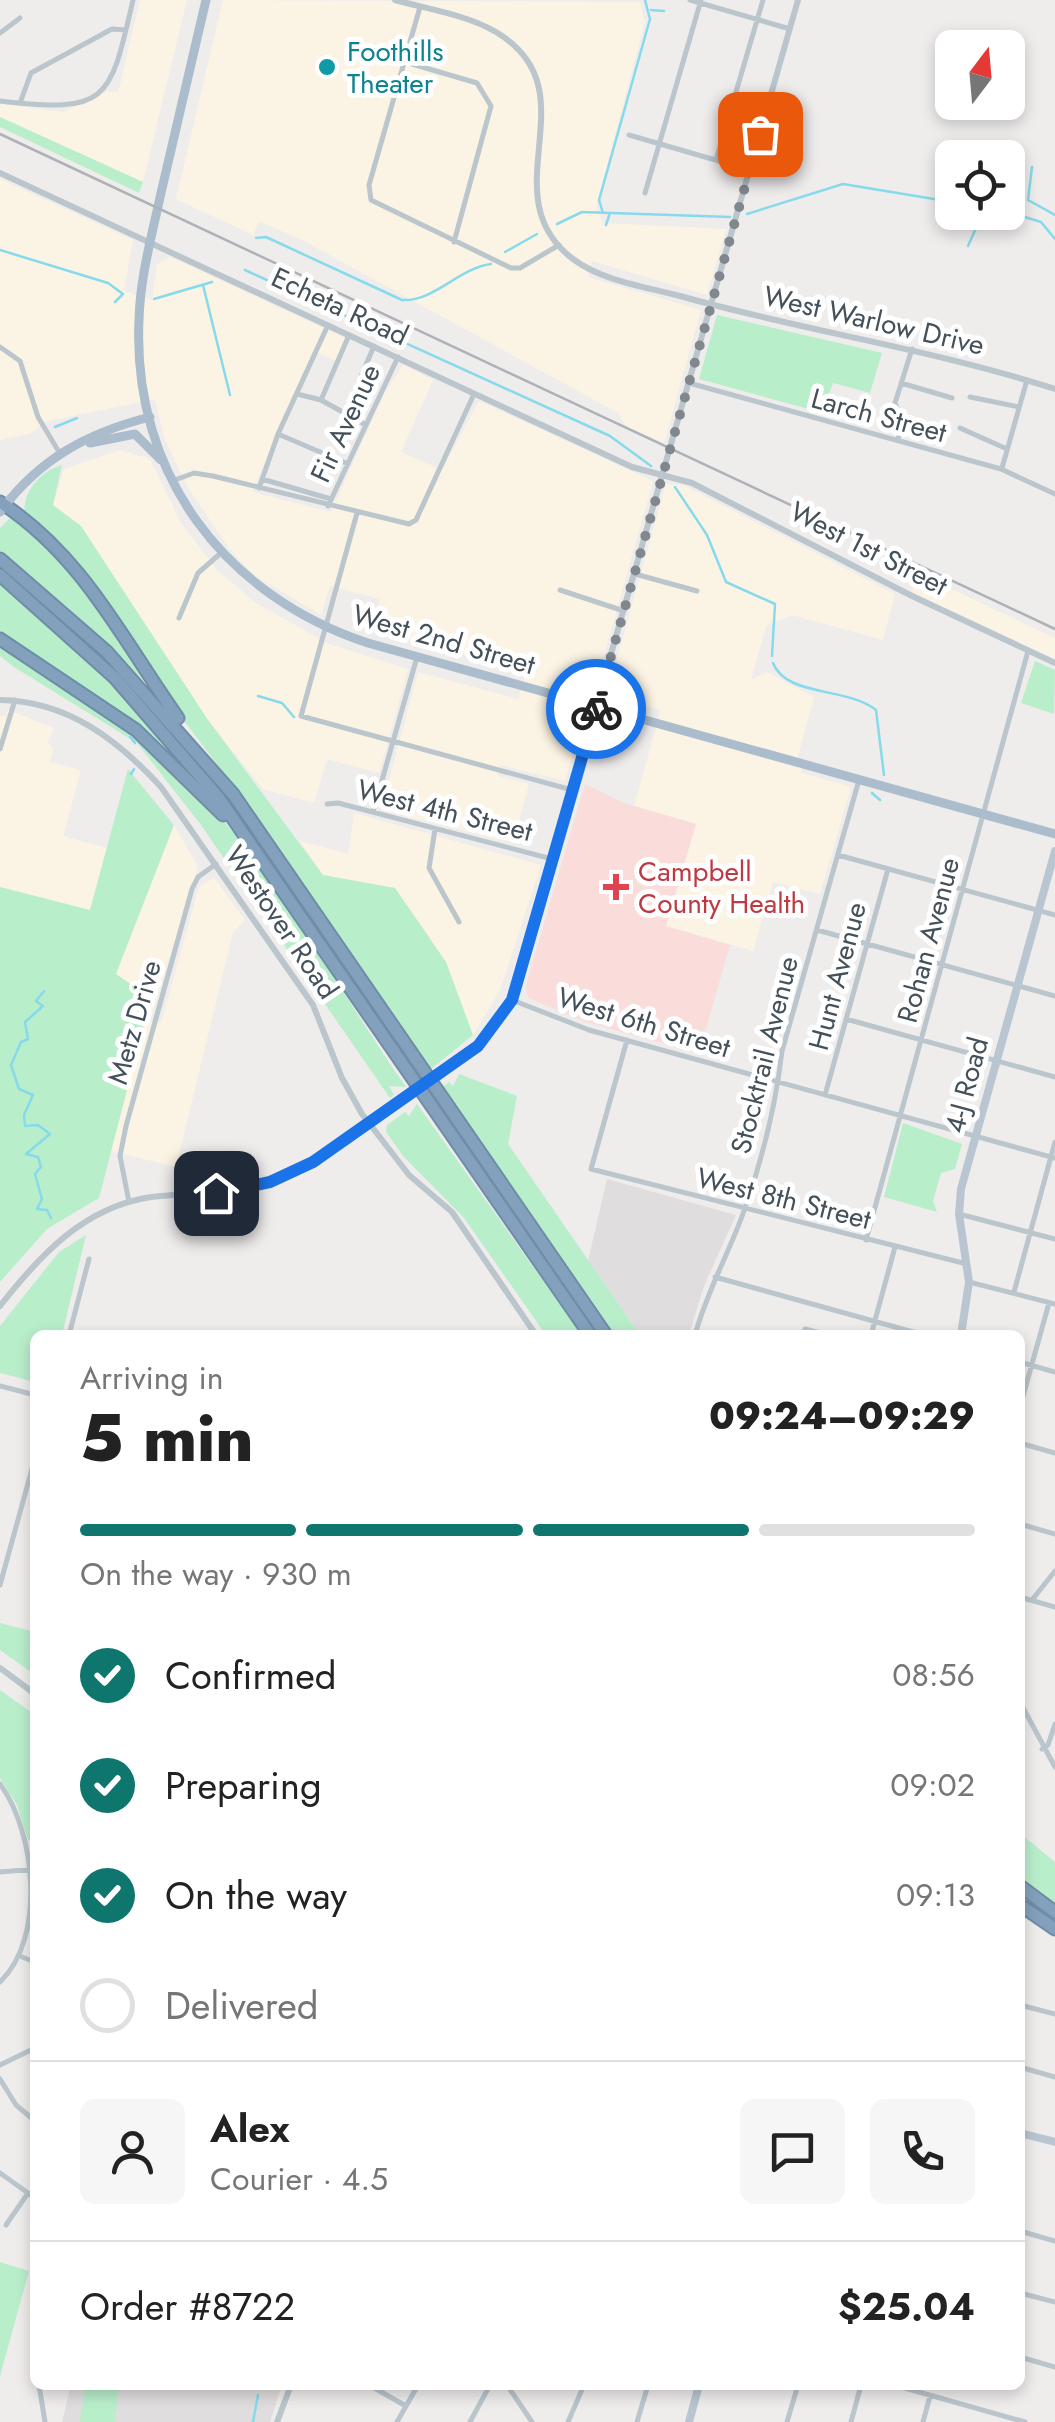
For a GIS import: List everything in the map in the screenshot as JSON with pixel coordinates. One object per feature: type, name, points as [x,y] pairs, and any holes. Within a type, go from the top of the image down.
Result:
[{"type":"highway","points":[[2,506],[59,547],[85,577],[603,1330]]},
{"type":"highway","points":[[0,558],[107,652],[233,794]]},
{"type":"highway","points":[[0,575],[57,623],[162,729],[218,797],[587,1330]]},
{"type":"highway","points":[[0,639],[105,706],[182,770],[292,901]]},
{"type":"highway","points":[[1025,1890],[1055,1912]]},
{"type":"highway","points":[[1025,1908],[1055,1929]]},
{"type":"main road","name":"West 2nd Street","points":[[206,0],[150,242],[138,325],[150,417],[164,462],[172,481],[220,553],[262,590],[325,627],[417,657],[1055,834]]},
{"type":"main road","points":[[2,506],[33,470],[59,452],[150,417]]},
{"type":"main road","points":[[73,444],[134,434],[164,462]]},
{"type":"main road","name":"4-J Road","points":[[962,1330],[969,1282],[959,1214],[976,1136],[1055,851]]},
{"type":"main road","points":[[1025,2134],[1055,2142]]},
{"type":"main road","points":[[689,2422],[699,2390]]},
{"type":"street","points":[[0,100],[61,108],[107,87],[116,74],[133,0]]},
{"type":"street","name":"West Warlow Drive","points":[[395,0],[491,30],[510,42],[533,69],[544,110],[535,194],[545,226],[559,245],[595,271],[814,332],[912,350],[1055,388]]},
{"type":"street","points":[[690,0],[790,29]]},
{"type":"street","points":[[716,160],[762,0]]},
{"type":"street","points":[[0,1306],[46,1251],[71,1230],[128,1202],[270,1182],[313,1162],[456,1063],[491,1032],[512,1000],[798,0]]},
{"type":"street","points":[[646,193],[701,1]]},
{"type":"street","points":[[420,7],[369,192],[377,206],[511,268],[520,268],[559,245]]},
{"type":"street","points":[[0,33],[20,18]]},
{"type":"street","points":[[20,103],[30,73],[112,29],[126,30]]},
{"type":"street","points":[[405,62],[477,83],[491,106],[454,242]]},
{"type":"street","points":[[629,135],[750,170]]},
{"type":"street","name":"Echeta Road","points":[[0,173],[632,467],[663,476]]},
{"type":"street","points":[[260,488],[278,434],[328,325]]},
{"type":"street","points":[[321,400],[350,335]]},
{"type":"street","points":[[345,414],[374,346]]},
{"type":"street","points":[[0,347],[20,361],[38,417],[59,452]]},
{"type":"street","points":[[898,440],[902,420],[895,403],[912,350]]},
{"type":"street","name":"Fir Avenue","points":[[330,502],[398,358]]},
{"type":"street","points":[[1002,469],[1027,380]]},
{"type":"street","points":[[901,383],[952,398]]},
{"type":"street","name":"Larch Street","points":[[689,384],[1002,469],[1055,494]]},
{"type":"street","points":[[297,394],[321,400],[366,425]]},
{"type":"street","points":[[262,479],[357,514],[409,524],[416,520],[474,394]]},
{"type":"street","points":[[970,397],[1019,407]]},
{"type":"street","points":[[960,428],[1007,449]]},
{"type":"street","points":[[278,434],[348,464]]},
{"type":"street","points":[[172,481],[194,473],[330,502]]},
{"type":"street","name":"West 1st Street","points":[[663,476],[692,483],[1055,664]]},
{"type":"street","name":"Fir Avenue","points":[[357,514],[302,716],[394,742]]},
{"type":"street","points":[[179,618],[198,574],[220,553]]},
{"type":"street","points":[[634,574],[697,591]]},
{"type":"street","points":[[560,590],[624,611]]},
{"type":"street","name":"Rohan Avenue","points":[[866,1240],[1028,651]]},
{"type":"street","points":[[373,813],[417,657]]},
{"type":"street","name":"Westover Road","points":[[0,700],[15,700],[74,716],[122,748],[161,786],[313,1006],[342,1078],[370,1124],[408,1175],[452,1212],[533,1330]]},
{"type":"street","points":[[0,749],[15,700]]},
{"type":"street","points":[[394,742],[572,790]]},
{"type":"street","name":"Stocktrail Avenue","points":[[697,1330],[714,1277],[745,1208],[779,1082],[782,1051],[860,780]]},
{"type":"street","name":"West 4th Street","points":[[327,804],[552,859]]},
{"type":"street","points":[[435,828],[429,868],[460,922]]},
{"type":"street","points":[[838,855],[1055,915]]},
{"type":"street","name":"Metz Drive","points":[[128,1202],[120,1156],[126,1126],[192,889],[198,877],[216,864]]},
{"type":"street","name":"Hunt Avenue","points":[[825,1094],[888,868]]},
{"type":"street","points":[[816,930],[1055,996]]},
{"type":"street","name":"West 6th Street","points":[[512,1000],[627,1040],[1053,1158]]},
{"type":"street","points":[[846,1019],[1055,1077]]},
{"type":"street","name":"West 8th Street","points":[[627,1040],[591,1169],[967,1264]]},
{"type":"street","points":[[1014,1292],[1055,1142]]},
{"type":"street","points":[[959,1214],[1055,1239]]},
{"type":"street","points":[[872,1330],[895,1247]]},
{"type":"street","points":[[71,1330],[89,1259]]},
{"type":"street","points":[[714,1277],[905,1330]]},
{"type":"street","points":[[969,1282],[1052,1303],[1025,1390]]},
{"type":"street","points":[[1025,1363],[1055,1372]]},
{"type":"street","points":[[0,1386],[30,1394]]},
{"type":"street","points":[[1025,1444],[1055,1453]]},
{"type":"street","points":[[0,1585],[30,1476]]},
{"type":"street","points":[[1025,1525],[1055,1534]]},
{"type":"street","points":[[1032,1600],[1055,1571]]},
{"type":"street","points":[[1025,1598],[1055,1607]]},
{"type":"street","points":[[0,1668],[30,1690]]},
{"type":"street","points":[[1025,1713],[1055,1767]]},
{"type":"street","points":[[1042,1749],[1048,1745],[1055,1724]]},
{"type":"street","points":[[0,1784],[16,1812],[30,1866]]},
{"type":"street","points":[[0,1872],[30,1870]]},
{"type":"street","points":[[0,1982],[22,1956],[30,1918]]},
{"type":"street","points":[[22,1956],[30,1960]]},
{"type":"street","points":[[1025,2006],[1055,2014]]},
{"type":"street","points":[[0,2066],[30,2051]]},
{"type":"street","points":[[1025,2069],[1055,2077]]},
{"type":"street","points":[[0,2078],[16,2105],[30,2117]]},
{"type":"street","points":[[0,2173],[28,2193],[6,2224]]},
{"type":"street","points":[[1025,2232],[1055,2240]]},
{"type":"street","points":[[1025,2294],[1055,2302]]},
{"type":"street","points":[[1025,2358],[1055,2367]]},
{"type":"street","points":[[40,2390],[45,2422]]},
{"type":"street","points":[[278,2422],[289,2390]]},
{"type":"street","points":[[378,2390],[406,2406]]},
{"type":"street","points":[[397,2422],[415,2390]]},
{"type":"street","points":[[470,2422],[487,2390]]},
{"type":"street","points":[[510,2390],[532,2422]]},
{"type":"street","points":[[568,2422],[582,2390]]},
{"type":"street","points":[[637,2422],[647,2390]]},
{"type":"street","points":[[787,2422],[797,2390]]},
{"type":"street","points":[[851,2422],[860,2390]]},
{"type":"street","points":[[912,2390],[1025,2422]]},
{"type":"street","points":[[923,2422],[930,2395]]},
{"type":"shaded area","points":[[140,0],[187,0],[143,182],[0,117],[0,104],[63,112],[107,91],[118,93]]},
{"type":"shaded area","points":[[223,0],[640,2],[645,22],[596,207],[603,223],[726,229],[707,295],[592,261],[588,277],[701,310],[664,443],[626,426],[618,413],[304,241],[259,221],[253,235],[176,199]]},
{"type":"shaded area","points":[[0,179],[133,240],[124,291],[152,300],[157,264],[170,257],[345,338],[336,361],[313,351],[252,492],[331,512],[384,394],[403,365],[433,380],[401,452],[442,470],[479,401],[653,481],[603,659],[616,662],[666,484],[683,485],[895,594],[883,640],[792,615],[766,626],[751,680],[767,672],[814,697],[798,756],[802,773],[851,787],[820,894],[773,882],[753,951],[666,926],[696,824],[634,806],[661,710],[591,691],[565,781],[500,765],[498,776],[529,784],[513,843],[381,810],[418,672],[518,699],[525,673],[372,628],[380,599],[330,586],[321,615],[254,575],[230,550],[187,486],[164,437],[155,399],[44,422],[32,433],[0,440]]},
{"type":"shaded area","points":[[120,450],[150,459],[181,523],[218,571],[256,603],[329,644],[408,669],[379,773],[327,759],[314,803],[263,789],[208,720],[81,526],[53,505],[64,469]]},
{"type":"shaded area","points":[[921,575],[1055,638],[1055,659],[912,592]]},
{"type":"shaded area","points":[[8,710],[54,728],[47,742],[53,748],[50,762],[81,770],[63,836],[107,848],[90,910],[0,887],[0,716],[7,716]]},
{"type":"shaded area","name":"Campbell County Health","points":[[585,784],[624,803],[696,824],[666,926],[730,945],[699,1053],[586,1022],[528,998],[526,985]]},
{"type":"shaded area","points":[[354,813],[541,865],[500,990],[473,1035],[446,962],[395,888],[323,875],[300,841],[348,854]]},
{"type":"shaded area","points":[[174,825],[198,867],[150,1021],[161,1023],[199,887],[214,878],[245,920],[233,932],[176,1167],[111,1151],[151,998],[115,975]]},
{"type":"shaded area","points":[[607,1179],[736,1215],[704,1286],[691,1330],[636,1330],[588,1261]]},
{"type":"shaded area","points":[[70,2390],[280,2390],[270,2422],[62,2422]]},
{"type":"green space","points":[[0,117],[143,182],[139,193],[0,127]]},
{"type":"green space","points":[[717,315],[882,353],[870,393],[833,383],[823,413],[699,379]]},
{"type":"green space","points":[[62,465],[53,505],[81,526],[208,720],[323,875],[395,888],[446,962],[473,1035],[430,1070],[246,803],[167,698],[87,572],[25,514],[26,499],[34,484]]},
{"type":"green space","points":[[12,516],[67,560],[153,690],[68,608],[0,552],[0,528]]},
{"type":"green space","points":[[0,583],[100,672],[197,782],[99,697],[0,635]]},
{"type":"green space","points":[[0,645],[130,732],[200,795],[283,899],[406,1087],[389,1086],[394,1095],[390,1098],[201,825],[137,743],[14,667],[0,656]]},
{"type":"green space","points":[[1035,661],[1055,670],[1054,714],[1021,703]]},
{"type":"green space","points":[[128,769],[174,825],[116,974],[151,998],[99,1198],[47,1229],[0,1282],[0,887],[90,910]]},
{"type":"green space","points":[[459,1074],[517,1096],[508,1144],[637,1330],[609,1330],[442,1087],[449,1082],[453,1086]]},
{"type":"green space","points":[[417,1104],[578,1330],[542,1330],[464,1218],[404,1157],[386,1132],[387,1125],[405,1112],[409,1116]]},
{"type":"green space","points":[[903,1123],[962,1144],[955,1169],[941,1173],[933,1201],[937,1212],[884,1197]]},
{"type":"green space","points":[[86,1235],[63,1330],[30,1330],[30,1381],[0,1373],[0,1326],[59,1252]]},
{"type":"green space","points":[[0,1623],[30,1631],[30,1671],[0,1650]]},
{"type":"green space","points":[[0,1690],[30,1711],[30,1840],[17,1805],[0,1778]]},
{"type":"green space","points":[[1025,1837],[1055,1862],[1055,1906],[1025,1884]]},
{"type":"green space","points":[[0,2262],[29,2271],[0,2376]]},
{"type":"green space","points":[[84,2390],[119,2390],[115,2422],[80,2422]]},
{"type":"waterway","points":[[603,213],[599,200],[650,19],[645,0]]},
{"type":"waterway","points":[[651,10],[664,11]]},
{"type":"waterway","points":[[1032,167],[1028,200],[1055,215]]},
{"type":"waterway","points":[[747,214],[843,184],[935,199]]},
{"type":"waterway","points":[[557,224],[582,212],[730,217]]},
{"type":"waterway","points":[[606,225],[610,213]]},
{"type":"waterway","points":[[1025,217],[1041,222],[1055,239]]},
{"type":"waterway","points":[[968,246],[975,230]]},
{"type":"waterway","points":[[505,252],[537,234]]},
{"type":"waterway","points":[[256,238],[266,237],[402,300],[425,296],[491,264]]},
{"type":"waterway","points":[[0,250],[108,283],[123,294],[115,302]]},
{"type":"waterway","points":[[245,270],[610,436],[651,466]]},
{"type":"waterway","points":[[154,299],[212,282]]},
{"type":"waterway","points":[[203,285],[230,395]]},
{"type":"waterway","points":[[55,427],[77,418]]},
{"type":"waterway","points":[[675,487],[707,535],[726,582],[775,604],[772,656]]},
{"type":"waterway","points":[[773,663],[780,674],[804,687],[850,698],[876,710],[884,775]]},
{"type":"waterway","points":[[258,696],[282,703],[294,717]]},
{"type":"waterway","points":[[130,737],[135,743]]},
{"type":"waterway","points":[[131,774],[134,769]]},
{"type":"waterway","points":[[872,793],[880,800]]},
{"type":"waterway","points":[[44,991],[36,1001],[43,1006],[25,1022],[28,1039],[21,1042],[11,1065],[19,1089],[33,1095],[24,1115],[25,1126],[38,1125],[50,1134],[26,1154],[38,1157],[41,1167],[35,1174],[42,1199],[37,1209],[47,1210],[51,1218]]},
{"type":"waterway","points":[[253,2422],[258,2395]]},
{"type":"railway","points":[[0,134],[1055,629]]},
{"type":"way so far","points":[[596,709],[760,134]]},
{"type":"place","name":"Foothills Theater","points":[[327,67]]},
{"type":"place","name":"Campbell County Health","points":[[616,887]]},
{"type":"route","points":[[216,1193],[270,1182],[313,1162],[456,1063],[491,1032],[512,1000],[596,709]]}]
